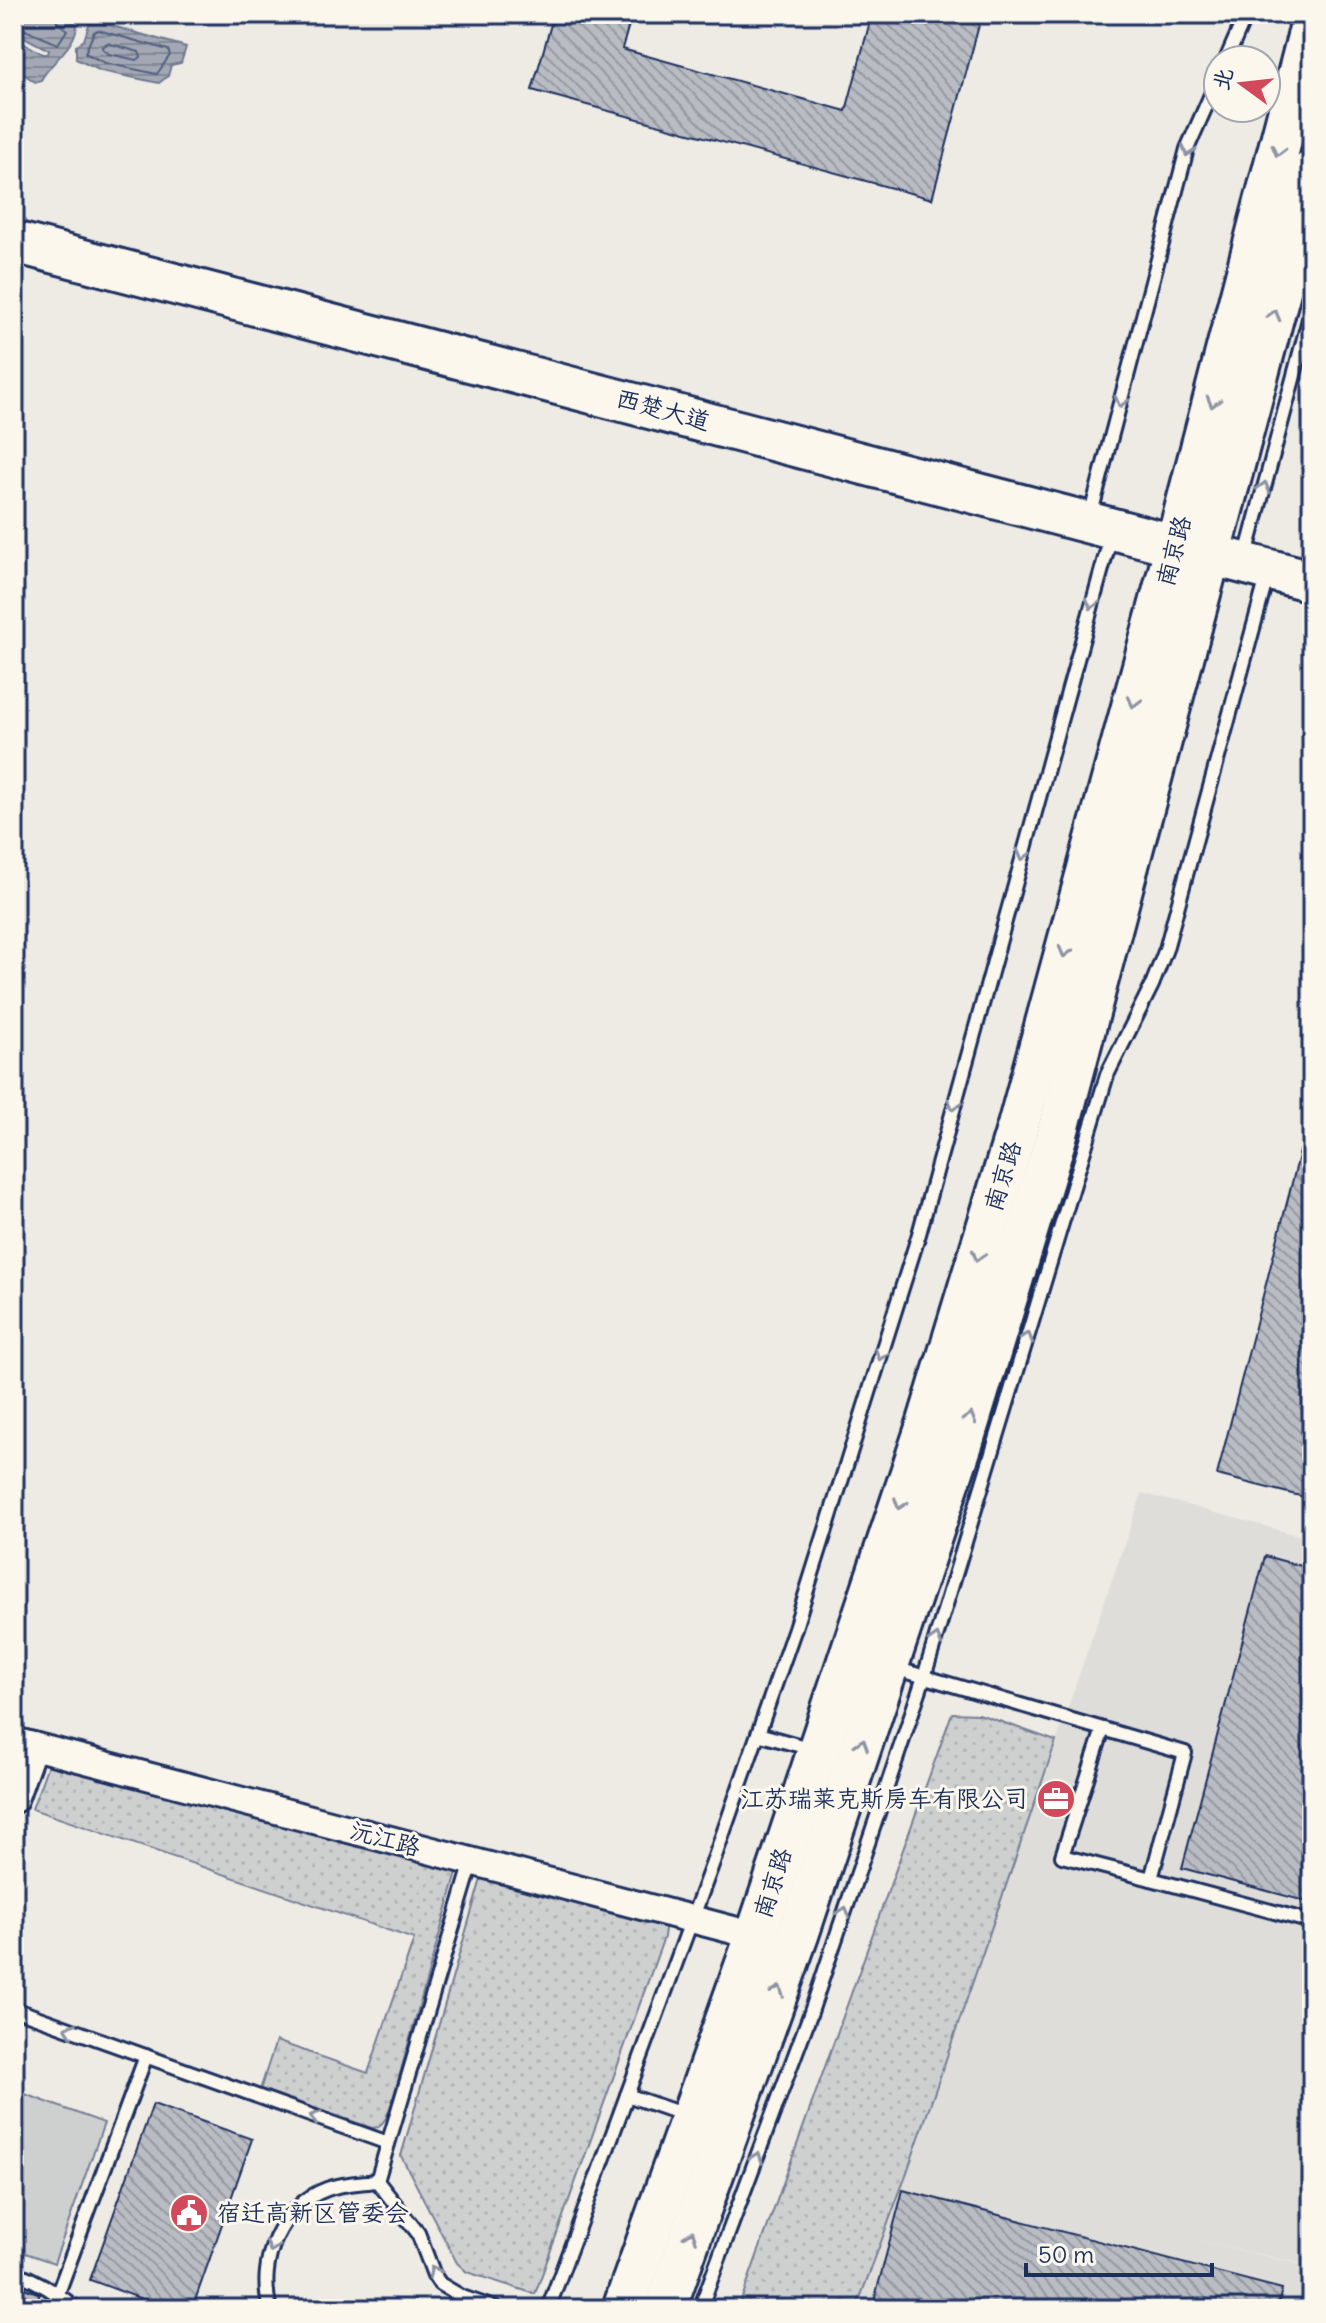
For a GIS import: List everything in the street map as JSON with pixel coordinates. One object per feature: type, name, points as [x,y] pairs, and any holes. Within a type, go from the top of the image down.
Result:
[{"type":"main road","name":"南京路","points":[[623,2309],[756,1936],[928,1422],[1018,1126],[1225,558],[1312,21]]},
{"type":"main road","name":"南京路","points":[[665,2309],[799,1932],[906,1671],[963,1441],[1057,1134],[1225,558],[1312,170]]},
{"type":"main road","name":"西楚大道","points":[[14,242],[1312,581]]},
{"type":"street","name":"沅江路","points":[[24,1743],[756,1936]]},
{"type":"street","points":[[14,1799],[24,1743]]},
{"type":"lane","points":[[1233,44],[1246,14]]},
{"type":"lane","points":[[548,2309],[693,1919],[795,1628],[919,1234],[1101,525],[1187,149],[1202,115]]},
{"type":"lane","points":[[700,2309],[811,2012],[906,1671],[1107,1075],[1152,985],[1166,949],[1225,558],[1312,308]]},
{"type":"lane","points":[[906,1671],[1185,1753],[1151,1879]]},
{"type":"lane","points":[[1103,1729],[1062,1856],[1312,1922]]},
{"type":"lane","points":[[758,1734],[818,1751]]},
{"type":"lane","points":[[377,2181],[472,1862]]},
{"type":"lane","points":[[14,2009],[388,2143]]},
{"type":"lane","points":[[58,2293],[146,2056]]},
{"type":"lane","points":[[627,2095],[691,2118]]},
{"type":"lane","points":[[270,2309],[266,2276],[269,2255],[277,2234],[293,2212],[308,2197],[329,2188],[377,2181]]},
{"type":"lane","points":[[377,2181],[418,2233],[440,2284],[462,2297],[497,2309]]},
{"type":"lane","points":[[14,2272],[58,2293],[76,2309]]},
{"type":"shaded area","name":"江苏瑞莱克斯房车有限公司","points":[[1142,1493],[1312,1539],[1312,2266],[1191,2239],[1312,2267],[1312,2309],[856,2309],[906,2175]]},
{"type":"shaded area","points":[[952,1713],[979,1714],[1056,1741],[906,2175],[856,2309],[738,2309]]},
{"type":"shaded area","points":[[51,1756],[459,1865],[392,2102],[379,2127],[372,2128],[260,2090],[276,2041],[368,2073],[414,1939],[32,1809]]},
{"type":"shaded area","points":[[483,1872],[661,1921],[665,1928],[535,2294],[467,2272],[457,2263],[401,2156]]},
{"type":"shaded area","points":[[14,2090],[104,2123],[54,2263],[14,2249]]},
{"type":"water","points":[[14,14],[57,14],[77,24],[68,47],[41,80],[35,82],[14,67],[14,38],[43,54],[48,54],[49,50],[14,32]]},
{"type":"water","points":[[90,22],[186,47],[181,63],[171,65],[168,76],[159,83],[101,71],[76,59],[76,46],[84,40]]},
{"type":"building","points":[[554,14],[632,14],[622,49],[846,111],[872,14],[982,14],[932,199],[532,90]]},
{"type":"building","points":[[1305,1132],[1312,1133],[1312,1499],[1217,1475]]},
{"type":"building","points":[[1265,1556],[1312,1569],[1312,1903],[1182,1868]]},
{"type":"building","points":[[153,2104],[252,2139],[192,2309],[169,2309],[90,2280]]},
{"type":"building","points":[[903,2190],[1282,2289],[1277,2309],[872,2309]]},
{"type":"building","points":[[14,2284],[40,2294],[33,2309],[14,2309]]},
{"type":"place","name":"江苏瑞莱克斯房车有限公司","points":[[1056,1799]]},
{"type":"place","name":"宿迁高新区管委会","points":[[189,2213]]}]
